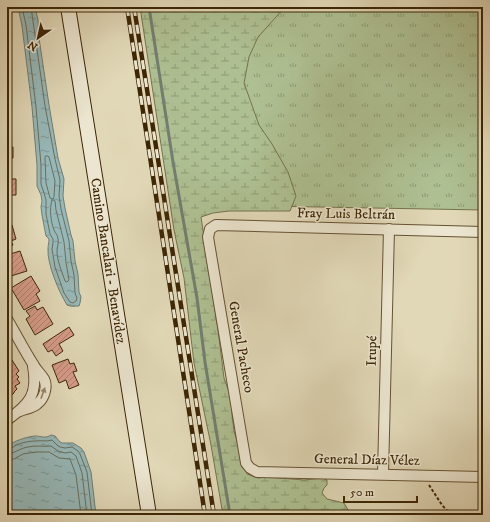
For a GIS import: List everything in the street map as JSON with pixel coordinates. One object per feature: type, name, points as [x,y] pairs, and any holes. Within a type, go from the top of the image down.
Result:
[{"type":"main road","name":"Camino Bancalari - Benavídez","points":[[68,7],[149,515]]},
{"type":"street","name":"Fray Luis Beltrán","points":[[210,229],[216,225],[483,232]]},
{"type":"street","name":"General Pacheco","points":[[210,229],[208,237],[246,463],[250,468]]},
{"type":"street","name":"Irupé","points":[[383,474],[389,229]]},
{"type":"street","points":[[7,319],[33,366],[45,380],[46,386],[45,392],[38,404],[20,411],[7,420]]},
{"type":"street","name":"General Díaz Vélez","points":[[250,468],[257,472],[483,477]]},
{"type":"path","points":[[423,475],[442,505],[451,515]]},
{"type":"green space","points":[[140,7],[285,7],[258,37],[249,57],[244,83],[259,125],[288,172],[296,196],[290,211],[229,211],[213,213],[201,217],[224,378],[232,400],[234,431],[247,474],[258,478],[267,477],[304,480],[323,478],[327,480],[327,485],[322,493],[327,499],[344,503],[350,515],[223,515],[211,445],[194,363],[184,278],[174,230]]},
{"type":"green space","points":[[177,7],[483,7],[483,210],[209,205]]},
{"type":"water","points":[[18,7],[35,7],[38,20],[39,38],[49,105],[58,158],[64,179],[63,196],[73,241],[78,274],[79,292],[81,297],[79,306],[67,305],[57,286],[49,262],[49,239],[46,236],[41,207],[41,195],[37,186],[37,165],[32,107],[22,26]]},
{"type":"water","points":[[51,435],[55,436],[62,443],[73,443],[84,452],[91,472],[96,515],[7,515],[7,446],[28,437],[45,437]]},
{"type":"building","points":[[7,87],[11,102],[7,103]]},
{"type":"building","points":[[7,115],[10,115],[9,138],[7,138]]},
{"type":"building","points":[[7,147],[13,147],[13,158],[8,158],[8,168],[7,168]]},
{"type":"building","points":[[7,179],[16,179],[16,195],[9,195],[9,190],[7,190]]},
{"type":"building","points":[[12,225],[16,239],[11,241],[13,245],[7,247],[7,227]]},
{"type":"building","points":[[20,251],[27,271],[11,276],[7,266],[7,255]]},
{"type":"building","points":[[31,276],[40,291],[36,294],[40,301],[24,310],[11,288]]},
{"type":"building","points":[[35,306],[37,310],[43,307],[53,324],[35,335],[26,319],[30,316],[26,311]]},
{"type":"building","points":[[69,327],[74,335],[59,344],[63,351],[56,356],[52,350],[48,352],[43,344]]},
{"type":"building","points":[[68,359],[70,364],[74,363],[77,371],[73,372],[79,385],[69,389],[66,380],[59,383],[52,365]]},
{"type":"building","points":[[12,360],[19,371],[16,374],[19,377],[17,379],[20,383],[15,386],[17,389],[7,399],[7,364]]},
{"type":"waterway","points":[[149,7],[173,162],[197,298],[205,362],[230,515]]},
{"type":"railway","points":[[127,7],[205,515]]},
{"type":"railway","points":[[134,7],[214,515]]}]
